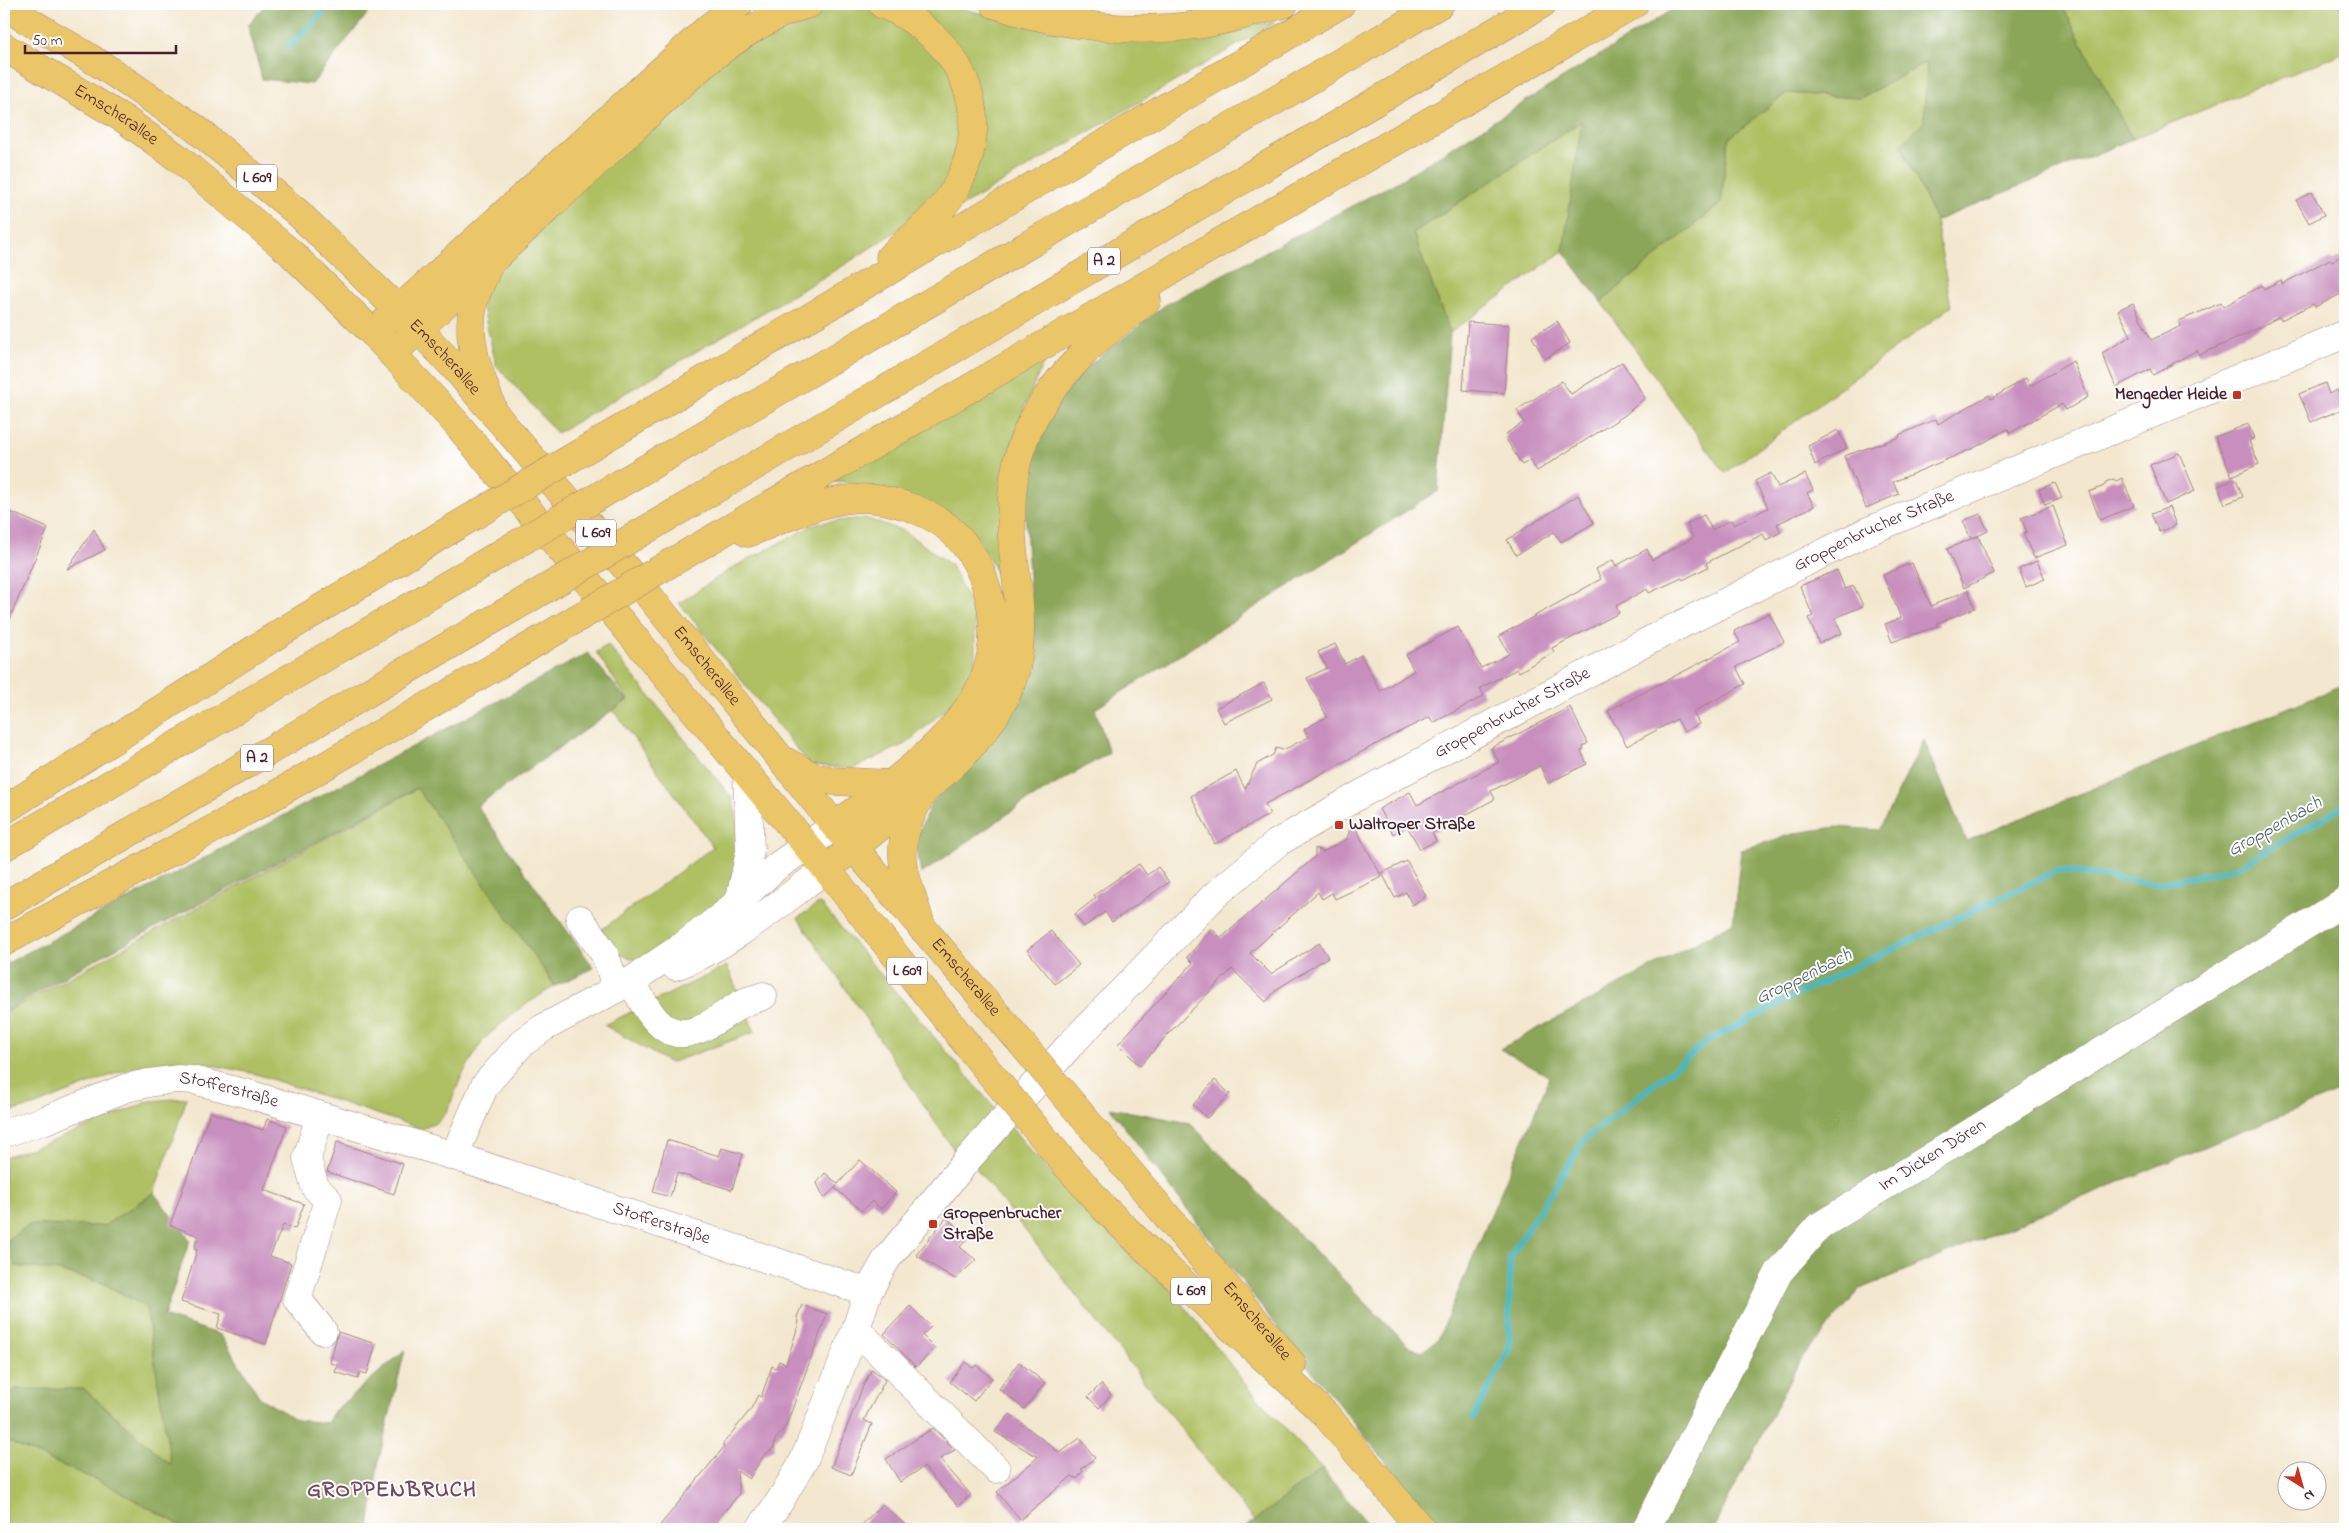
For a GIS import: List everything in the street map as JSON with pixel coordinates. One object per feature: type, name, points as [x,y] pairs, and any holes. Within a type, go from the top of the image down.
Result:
[{"type":"main road","points":[[373,333],[707,29],[739,4]]},
{"type":"main road","points":[[392,354],[492,259],[715,55],[758,25],[794,8],[809,4]]},
{"type":"main road","points":[[856,290],[939,210],[955,190],[968,162],[973,140],[972,112],[967,88],[957,65],[943,45],[925,28],[899,11],[882,4]]},
{"type":"main road","points":[[994,4],[1049,19],[1102,27],[1150,28],[1204,24],[1284,4]]},
{"type":"main road","points":[[4,810],[280,633],[445,533],[1341,4]]},
{"type":"main road","points":[[4,847],[476,568],[1440,4]]},
{"type":"main road","name":"A 2","points":[[4,906],[1542,4]]},
{"type":"main road","points":[[4,942],[265,801],[656,571],[693,553],[1208,249],[1634,4]]},
{"type":"main road","name":"Emscherallee","points":[[4,6],[100,64],[195,128],[297,212],[418,329],[495,415],[642,588],[835,826],[1017,1038],[1299,1373],[1326,1415],[1421,1529]]},
{"type":"main road","name":"Emscherallee","points":[[4,47],[124,119],[178,158],[291,252],[373,333],[456,422],[808,847],[989,1072],[1104,1208],[1326,1415]]},
{"type":"main road","points":[[826,869],[949,770],[983,734],[1002,704],[1014,676],[1019,644],[1020,605],[1011,533],[1011,490],[1025,432],[1035,412],[1055,385],[1082,355],[1208,249]]},
{"type":"main road","points":[[492,259],[473,304],[469,333],[473,356],[495,415]]},
{"type":"main road","points":[[693,553],[808,510],[841,501],[873,499],[900,504],[921,512],[945,526],[965,546],[981,573],[992,607],[993,639],[986,669],[975,697],[952,728],[891,784],[835,826]]},
{"type":"main road","points":[[783,760],[814,777],[833,781],[891,784]]},
{"type":"main road","points":[[922,928],[902,863],[902,843],[910,817],[924,790]]},
{"type":"street","name":"Groppenbrucher Straße","points":[[760,1529],[780,1501],[804,1460],[856,1328],[868,1292],[886,1260],[922,1214],[1066,1049],[1215,895],[1277,843],[1363,793],[1654,638],[1866,532],[2345,334]]},
{"type":"street","points":[[740,899],[750,851],[747,774]]},
{"type":"street","points":[[454,1156],[485,1085],[522,1043],[543,1028],[624,984],[684,945],[776,867],[808,847],[835,826]]},
{"type":"street","points":[[624,984],[692,960],[723,942],[826,869]]},
{"type":"street","name":"Im Dicken Dören","points":[[1646,1529],[1778,1272],[1818,1227],[2345,900]]},
{"type":"street","points":[[580,919],[624,984],[664,1027],[674,1032],[687,1034],[717,1019],[743,1002],[763,996]]},
{"type":"street","name":"Stofferstraße","points":[[4,1133],[43,1121],[126,1088],[177,1079],[193,1080],[454,1156],[868,1292]]},
{"type":"street","points":[[320,1116],[307,1158],[315,1187],[328,1200],[297,1299],[323,1331]]},
{"type":"street","points":[[856,1328],[996,1468]]},
{"type":"green space","points":[[266,4],[375,4],[312,84],[262,79],[248,25]]},
{"type":"green space","points":[[809,4],[943,4],[1049,30],[1275,23],[948,214],[926,212],[844,265],[557,433],[496,365],[482,304],[497,261],[677,89]]},
{"type":"green space","points":[[1681,4],[2061,4],[2132,139],[1936,221],[1901,145],[1924,122],[1927,62],[1860,98],[1786,93],[1728,139],[1721,203],[1601,302],[1563,251],[1582,121],[1413,233],[1450,333],[1438,491],[1095,709],[1109,753],[1022,804],[921,874],[915,840],[932,802],[1000,728],[1026,685],[1033,643],[1024,491],[1030,455],[1045,416],[1089,365],[1165,305],[1397,182]]},
{"type":"green space","points":[[2061,4],[2345,4],[2345,52],[2132,139]]},
{"type":"green space","points":[[1927,62],[1924,122],[1901,145],[1936,221],[1951,307],[1725,473],[1601,302],[1721,203],[1728,139],[1786,93],[1860,98]]},
{"type":"green space","points":[[1583,120],[1563,251],[1450,333],[1413,233]]},
{"type":"green space","points":[[1049,350],[1024,408],[1010,450],[1008,569],[1003,587],[981,542],[955,516],[883,488],[824,479]]},
{"type":"green space","points":[[865,518],[904,531],[950,564],[975,613],[975,662],[964,689],[947,708],[907,743],[852,769],[810,765],[679,603],[734,567],[817,523]]},
{"type":"green space","points":[[608,645],[732,798],[742,840],[727,897],[643,961],[617,952],[601,930],[713,847],[613,710],[628,700],[596,652]]},
{"type":"green space","points":[[588,653],[627,700],[477,806],[594,968],[555,986],[417,788],[85,965],[4,1012],[4,965]]},
{"type":"green space","points":[[2345,684],[2345,1089],[1860,1289],[1799,1362],[1713,1529],[1440,1529],[1293,1348],[1110,1108],[1190,1123],[1409,1347],[1422,1352],[1438,1339],[1550,1077],[1500,1049],[1733,923],[1741,850],[1796,833],[1836,827],[1879,830],[1924,740],[1966,841]]},
{"type":"green space","points":[[418,788],[555,986],[517,1010],[484,1039],[462,1075],[447,1112],[438,1122],[422,1129],[256,1074],[198,1062],[144,1066],[119,1072],[36,1105],[4,1113],[4,1013]]},
{"type":"green space","points":[[820,903],[1043,1165],[1090,1215],[1175,1294],[1250,1390],[1322,1469],[1254,1521],[972,1163],[958,1156],[798,918]]},
{"type":"green space","points":[[727,966],[755,1032],[670,1063],[604,1025]]},
{"type":"green space","points":[[187,1098],[154,1193],[104,1226],[29,1225],[15,1266],[59,1271],[103,1283],[146,1307],[172,1466],[84,1389],[4,1401],[4,1157],[50,1142],[150,1101]]},
{"type":"green space","points":[[154,1193],[190,1240],[164,1316],[221,1335],[260,1398],[297,1420],[327,1423],[334,1411],[405,1350],[379,1459],[369,1529],[187,1529],[110,1486],[4,1440],[4,1401],[15,1389],[84,1389],[171,1465],[146,1307],[103,1283],[59,1271],[15,1266],[7,1240],[29,1225],[104,1226]]},
{"type":"green space","points":[[4,1440],[110,1486],[187,1529],[4,1529]]},
{"type":"green space","points":[[1322,1469],[1372,1529],[1243,1529]]},
{"type":"building","points":[[2312,192],[2324,215],[2309,223],[2296,200]]},
{"type":"building","points":[[2345,254],[2345,292],[2315,307],[2313,304],[2281,320],[2279,317],[2247,334],[2199,355],[2197,350],[2153,375],[2150,369],[2116,387],[2102,353],[2131,336],[2118,310],[2133,303],[2151,340],[2181,326],[2179,321],[2221,303],[2223,307],[2262,285],[2264,289],[2281,280],[2282,284],[2330,259],[2332,261]]},
{"type":"building","points":[[1557,321],[1570,343],[1545,359],[1532,337]]},
{"type":"building","points":[[1468,322],[1509,325],[1504,393],[1463,390]]},
{"type":"building","points":[[2073,361],[2088,397],[2066,410],[2062,404],[2010,433],[2008,429],[1974,448],[1893,482],[1899,494],[1866,508],[1844,456],[1900,437],[1899,435],[1936,419],[1938,424],[1989,395],[1991,399],[2026,378],[2030,386]]},
{"type":"building","points":[[1622,362],[1645,398],[1625,415],[1537,471],[1530,460],[1522,465],[1506,439],[1507,433],[1524,422],[1517,410],[1562,381],[1571,394]]},
{"type":"building","points":[[2325,383],[2329,394],[2337,390],[2345,408],[2311,422],[2299,394]]},
{"type":"building","points":[[2248,424],[2254,438],[2249,441],[2259,464],[2232,476],[2215,437]]},
{"type":"building","points":[[1838,430],[1847,448],[1815,465],[1808,446]]},
{"type":"building","points":[[2179,453],[2195,491],[2166,504],[2150,465]]},
{"type":"building","points":[[1771,473],[1778,487],[1805,474],[1813,490],[1807,493],[1814,506],[1777,524],[1781,532],[1766,540],[1763,534],[1706,563],[1708,567],[1683,580],[1682,578],[1649,593],[1647,589],[1616,606],[1619,613],[1552,648],[1554,652],[1519,672],[1517,669],[1480,688],[1484,696],[1433,723],[1430,717],[1395,734],[1265,804],[1270,814],[1215,844],[1191,796],[1236,771],[1245,789],[1257,764],[1273,755],[1276,748],[1283,750],[1309,737],[1304,729],[1327,717],[1307,678],[1327,668],[1318,652],[1335,644],[1345,664],[1361,655],[1380,691],[1414,671],[1406,655],[1458,627],[1481,668],[1509,654],[1499,636],[1601,579],[1596,569],[1613,560],[1616,566],[1647,549],[1652,560],[1693,538],[1687,524],[1704,515],[1712,530],[1731,520],[1734,525],[1768,508],[1755,481]]},
{"type":"building","points":[[2122,478],[2134,506],[2100,520],[2089,492],[2104,486],[2106,482],[2113,479],[2116,481]]},
{"type":"building","points":[[2236,479],[2243,497],[2225,504],[2218,486]]},
{"type":"building","points":[[2055,483],[2062,498],[2045,505],[2039,489]]},
{"type":"building","points":[[1578,495],[1594,523],[1561,542],[1554,532],[1516,555],[1507,540]]},
{"type":"building","points":[[2053,506],[2068,545],[2034,558],[2023,533],[2027,532],[2021,518]]},
{"type":"building","points":[[2169,507],[2176,525],[2159,532],[2151,514]]},
{"type":"building","points":[[8,511],[48,528],[4,632],[4,520]]},
{"type":"building","points":[[1980,514],[1988,531],[1971,539],[1963,521]]},
{"type":"building","points":[[94,529],[105,550],[67,569]]},
{"type":"building","points":[[1978,536],[1994,573],[1964,588],[1947,549]]},
{"type":"building","points":[[2037,561],[2045,579],[2026,587],[2019,569]]},
{"type":"building","points":[[1912,563],[1931,606],[1968,590],[1975,608],[1937,623],[1938,626],[1892,642],[1885,624],[1901,618],[1883,575]]},
{"type":"building","points":[[1837,570],[1845,589],[1854,586],[1863,606],[1835,618],[1842,633],[1819,643],[1808,618],[1813,616],[1800,586]]},
{"type":"building","points":[[1769,613],[1784,642],[1736,667],[1745,684],[1693,712],[1699,724],[1684,732],[1677,719],[1627,746],[1608,711],[1740,642],[1734,631]]},
{"type":"building","points":[[1264,683],[1272,699],[1224,723],[1216,708]]},
{"type":"building","points":[[1570,707],[1588,743],[1583,746],[1584,749],[1581,751],[1587,764],[1548,783],[1540,766],[1491,791],[1495,799],[1432,833],[1436,841],[1420,849],[1407,826],[1393,834],[1379,809],[1410,792],[1417,805],[1499,762],[1491,748]]},
{"type":"building","points":[[1352,822],[1382,877],[1335,899],[1332,893],[1322,899],[1318,892],[1250,953],[1271,974],[1319,943],[1328,957],[1277,989],[1266,1002],[1232,969],[1169,1033],[1140,1066],[1118,1044],[1193,963],[1187,957],[1212,929],[1221,938],[1315,857],[1315,848],[1323,852],[1347,839]]},
{"type":"building","points":[[1407,861],[1426,896],[1412,905],[1406,892],[1395,898],[1382,873]]},
{"type":"building","points":[[1139,864],[1147,875],[1158,867],[1169,882],[1112,922],[1105,912],[1084,927],[1075,914],[1096,898],[1094,895]]},
{"type":"building","points":[[1051,931],[1079,965],[1055,984],[1027,950]]},
{"type":"building","points":[[1215,1080],[1230,1094],[1207,1118],[1193,1105]]},
{"type":"building","points":[[210,1112],[263,1130],[267,1119],[287,1126],[264,1190],[304,1204],[295,1229],[283,1225],[270,1256],[291,1263],[266,1344],[217,1328],[221,1314],[181,1302],[197,1250],[194,1249],[198,1236],[170,1225]]},
{"type":"building","points":[[667,1140],[719,1156],[722,1148],[743,1154],[732,1190],[677,1173],[670,1197],[653,1192]]},
{"type":"building","points":[[337,1142],[403,1164],[394,1194],[327,1172]]},
{"type":"building","points":[[860,1160],[896,1192],[881,1209],[872,1201],[862,1211],[835,1188],[837,1186],[824,1198],[817,1183],[825,1173],[838,1184]]},
{"type":"building","points":[[946,1218],[969,1237],[960,1247],[976,1260],[955,1279],[916,1255]]},
{"type":"building","points":[[802,1305],[827,1314],[786,1426],[775,1440],[774,1448],[764,1455],[749,1479],[737,1471],[739,1494],[710,1529],[657,1529],[724,1447],[722,1445],[751,1409],[758,1395],[761,1397],[772,1366],[776,1368],[779,1361],[786,1364],[799,1321],[797,1317]]},
{"type":"building","points":[[910,1306],[931,1327],[922,1335],[935,1348],[916,1367],[884,1334]]},
{"type":"building","points":[[338,1332],[376,1344],[367,1374],[360,1372],[358,1379],[335,1372],[338,1365],[330,1363]]},
{"type":"building","points":[[965,1362],[973,1368],[976,1365],[992,1378],[974,1401],[950,1382]]},
{"type":"building","points":[[1019,1362],[1045,1383],[1024,1409],[999,1389]]},
{"type":"building","points":[[872,1369],[885,1380],[864,1420],[872,1424],[851,1475],[831,1467],[863,1386]]},
{"type":"building","points":[[1101,1384],[1111,1395],[1099,1408],[1088,1397]]},
{"type":"building","points":[[1010,1414],[1060,1453],[1080,1438],[1095,1458],[1081,1469],[1083,1471],[1077,1479],[1072,1476],[1020,1520],[997,1492],[1038,1457],[995,1432]]},
{"type":"building","points":[[933,1428],[955,1450],[940,1459],[971,1495],[958,1506],[924,1467],[900,1482],[886,1459]]},
{"type":"building","points":[[882,1504],[910,1529],[858,1529]]},
{"type":"waterway","points":[[289,47],[321,15],[327,4]]},
{"type":"waterway","name":"Groppenbach","points":[[1473,1418],[1509,1350],[1510,1257],[1584,1140],[1709,1040],[1798,994],[2058,870],[2157,884],[2236,868],[2345,805]]},
{"type":"place","name":"Mengeder Heide","points":[[2237,395]]},
{"type":"place","name":"Waltroper Straße","points":[[1339,825]]},
{"type":"place","name":"Groppenbrucher Straße","points":[[933,1224]]},
{"type":"district","name":"GROPPENBRUCH","points":[[392,1491]]}]
